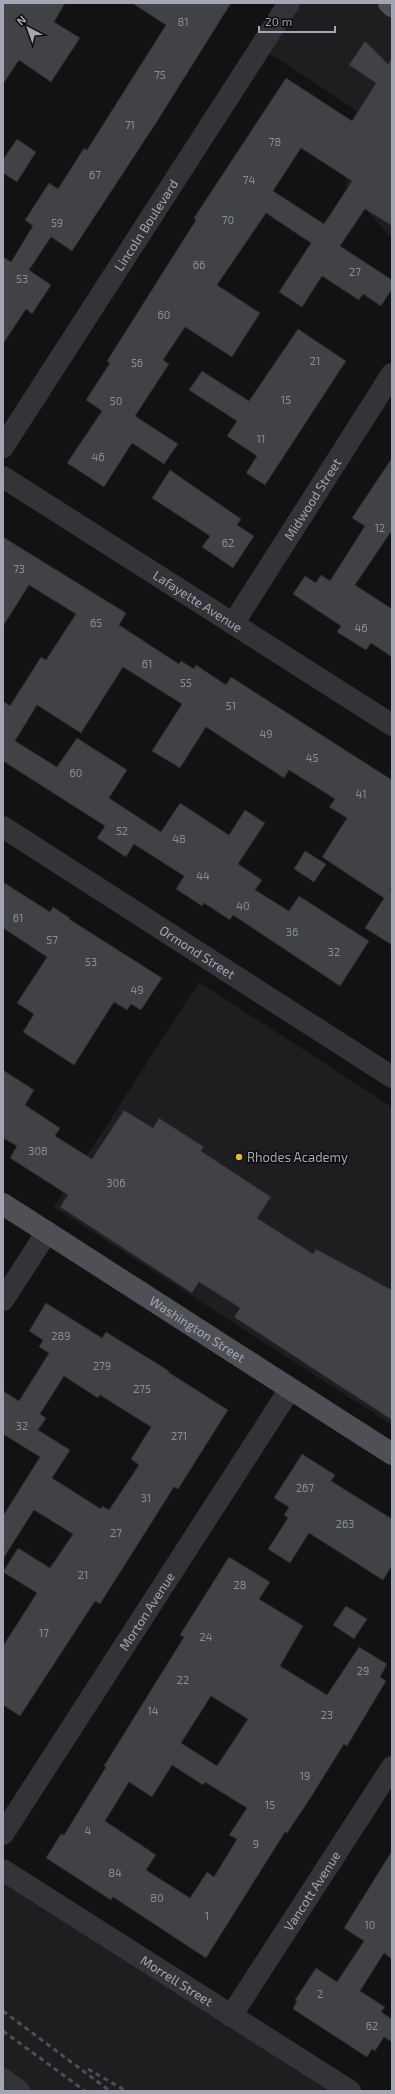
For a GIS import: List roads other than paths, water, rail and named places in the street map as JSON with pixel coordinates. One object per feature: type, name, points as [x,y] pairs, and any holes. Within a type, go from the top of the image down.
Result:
[{"type":"main road","points":[[389,3],[392,6]]},
{"type":"main road","name":"Washington Street","points":[[3,1204],[392,1454]]},
{"type":"street","name":"Lincoln Boulevard","points":[[3,447],[289,3]]},
{"type":"street","name":"Midwood Street","points":[[233,624],[392,374]]},
{"type":"street","name":"Lafayette Avenue","points":[[3,477],[392,725]]},
{"type":"street","name":"Ormond Street","points":[[3,827],[392,1077]]},
{"type":"street","points":[[3,1300],[47,1232]]},
{"type":"street","name":"Morton Avenue","points":[[3,1834],[290,1389]]},
{"type":"street","name":"Vancott Avenue","points":[[231,2016],[392,1767]]},
{"type":"street","name":"Morrell Street","points":[[3,1870],[350,2091]]},
{"type":"street","points":[[3,2079],[19,2091]]},
{"type":"railway","points":[[3,2011],[110,2091]]},
{"type":"railway","points":[[3,2031],[85,2091]]},
{"type":"railway","points":[[88,2069],[126,2091]]},
{"type":"place","name":"Rhodes Academy","points":[[239,1157]]}]
